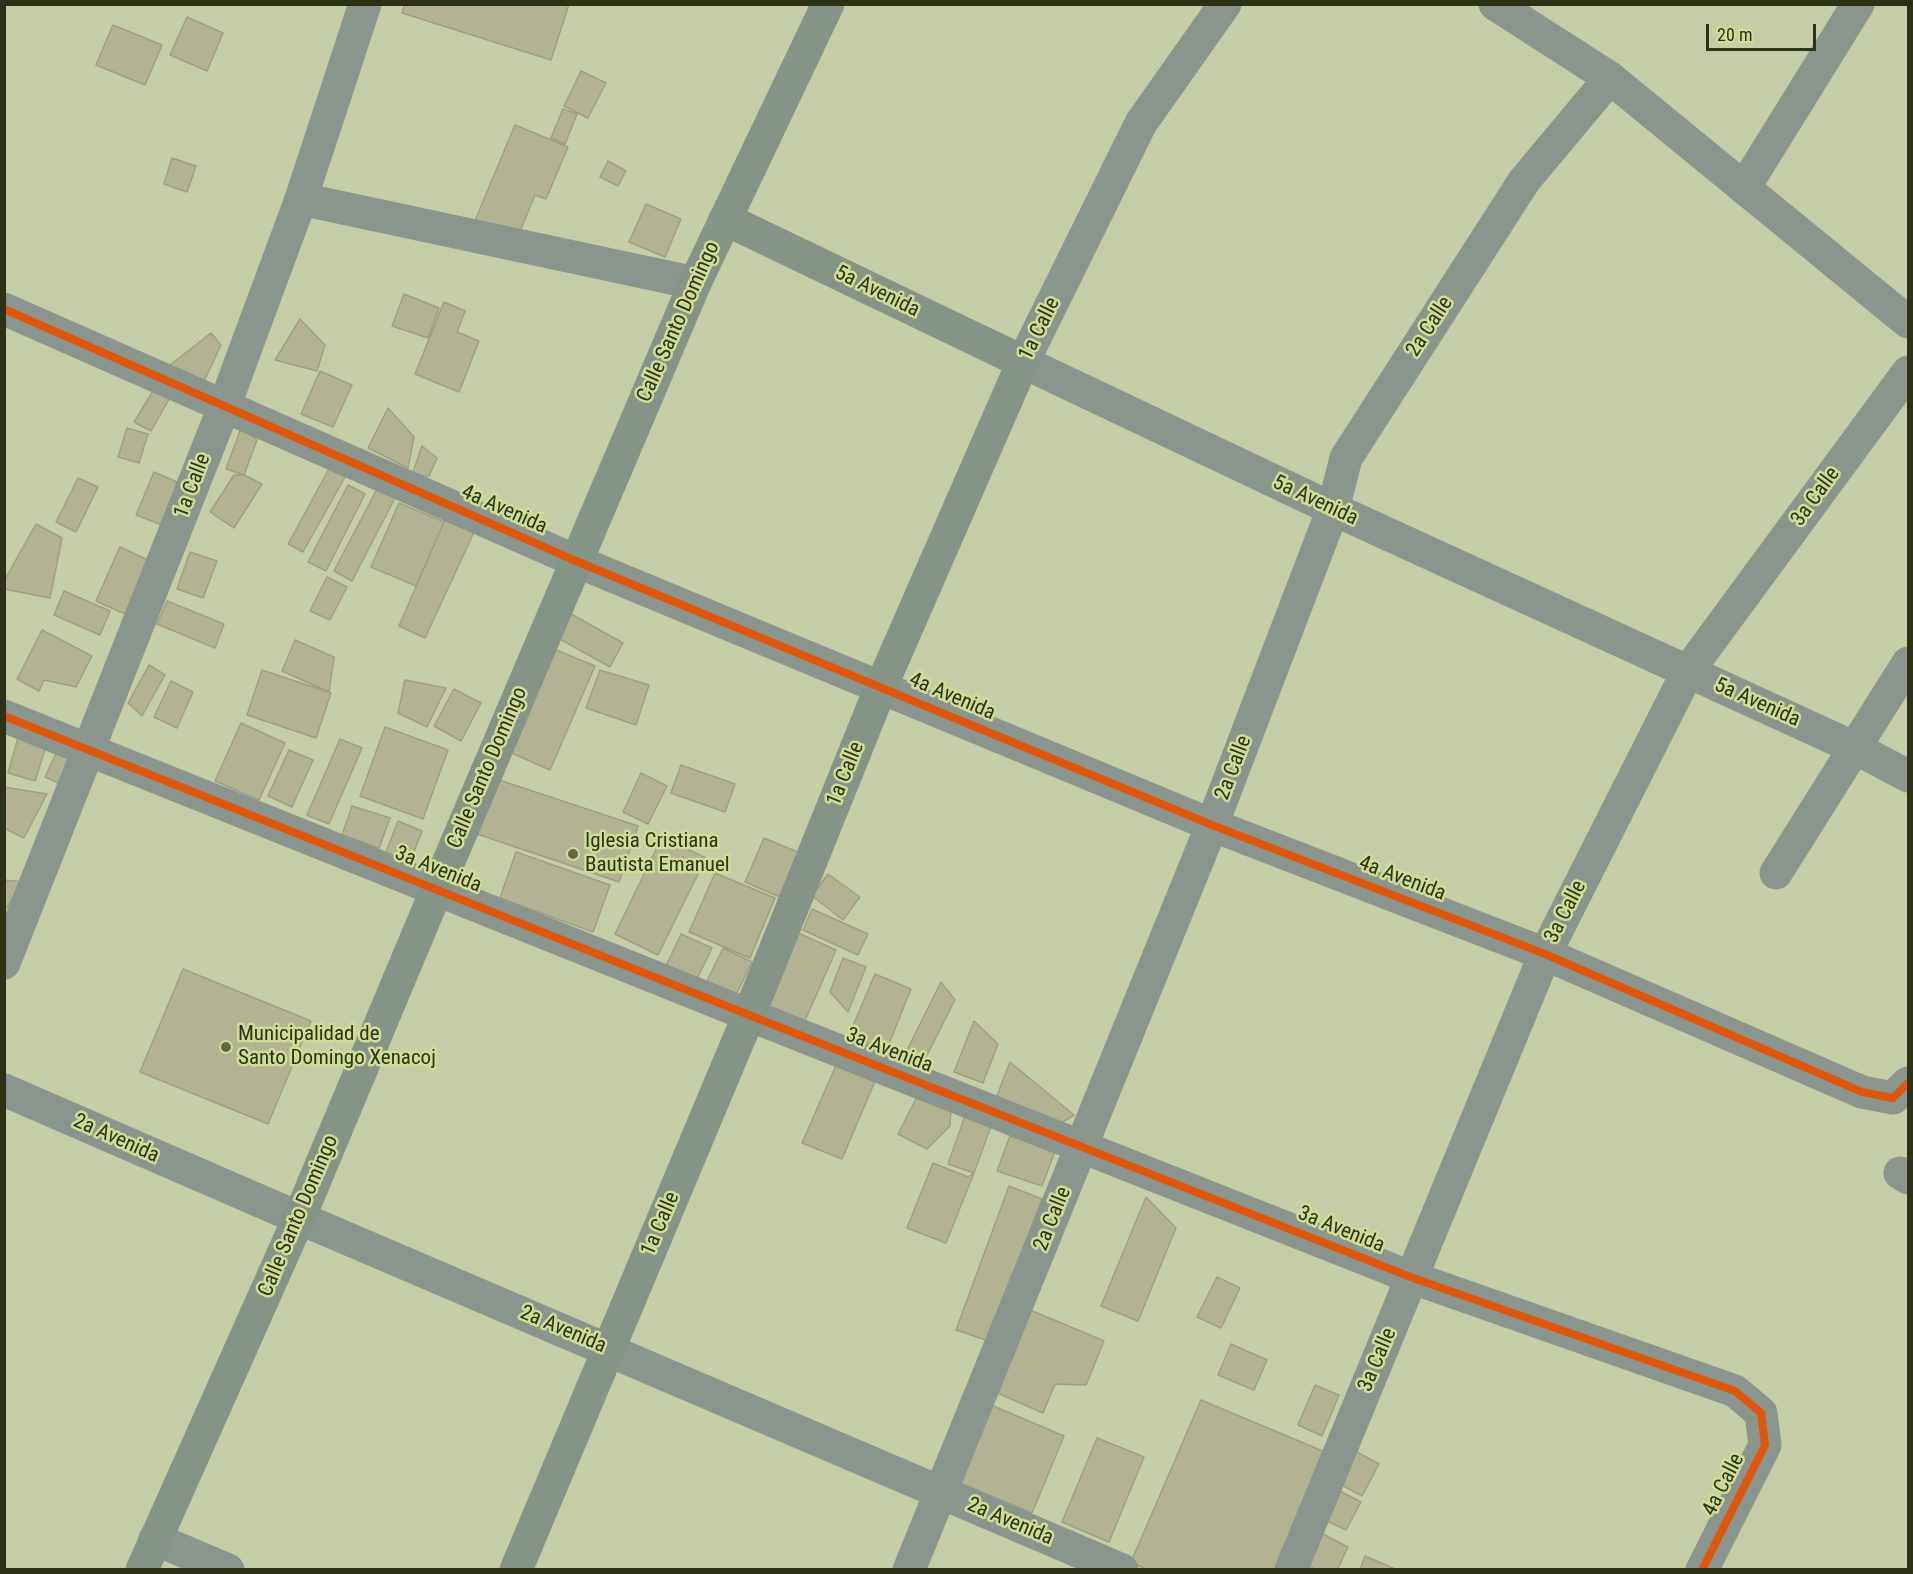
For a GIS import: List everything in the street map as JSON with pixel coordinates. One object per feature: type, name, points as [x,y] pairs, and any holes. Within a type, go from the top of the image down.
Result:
[{"type":"main road","name":"Calle Santo Domingo","points":[[142,1569],[300,1218],[437,889],[695,283],[828,4]]},
{"type":"main road","name":"5a Avenida","points":[[725,219],[1023,362]]},
{"type":"main road","name":"1a Calle","points":[[516,1569],[749,1015],[881,687],[1023,362]]},
{"type":"street","name":"1a Calle","points":[[4,963],[224,407],[301,199],[365,4]]},
{"type":"street","name":"1a Calle","points":[[1023,362],[1141,123],[1226,4]]},
{"type":"street","points":[[1495,4],[1610,78],[1908,322]]},
{"type":"street","points":[[1744,188],[1858,4]]},
{"type":"street","name":"2a Calle","points":[[909,1569],[1212,825],[1333,509],[1346,458],[1524,181],[1610,78]]},
{"type":"street","points":[[301,199],[695,283]]},
{"type":"street","name":"4a Avenida","points":[[4,309],[576,561],[1212,825],[1545,954],[1862,1092],[1901,1090]]},
{"type":"street","name":"5a Avenida","points":[[1023,362],[1333,509],[1855,748],[1908,776]]},
{"type":"street","name":"3a Calle","points":[[1291,1569],[1545,954],[1688,671],[1908,372]]},
{"type":"street","points":[[1776,873],[1908,663]]},
{"type":"street","name":"3a Avenida","points":[[4,716],[1413,1278],[1735,1391],[1761,1413]]},
{"type":"street","name":"2a Avenida","points":[[4,1090],[940,1493],[1122,1569]]},
{"type":"street","name":"4a Calle","points":[[1702,1569],[1765,1445],[1761,1413]]},
{"type":"street","points":[[155,1539],[228,1569]]},
{"type":"building","points":[[405,4],[569,4],[551,60],[402,13]]},
{"type":"building","points":[[187,17],[223,33],[207,71],[170,55]]},
{"type":"building","points":[[113,25],[162,45],[145,85],[96,65]]},
{"type":"building","points":[[581,71],[606,83],[588,118],[564,106]]},
{"type":"building","points":[[563,109],[577,114],[565,144],[551,138]]},
{"type":"building","points":[[515,125],[568,147],[546,199],[535,195],[516,241],[474,223]]},
{"type":"building","points":[[172,158],[196,166],[187,192],[164,184]]},
{"type":"building","points":[[608,161],[626,171],[618,186],[600,177]]},
{"type":"building","points":[[646,204],[681,219],[665,257],[629,242]]},
{"type":"building","points":[[404,294],[439,308],[428,338],[392,326]]},
{"type":"building","points":[[444,302],[465,311],[457,332],[479,341],[459,392],[415,374]]},
{"type":"building","points":[[300,319],[325,345],[317,371],[275,360]]},
{"type":"building","points":[[211,333],[221,345],[204,381],[170,365]]},
{"type":"building","points":[[320,371],[352,385],[333,427],[301,414]]},
{"type":"building","points":[[153,391],[171,396],[151,431],[134,422]]},
{"type":"building","points":[[388,408],[414,437],[408,468],[368,448]]},
{"type":"building","points":[[127,428],[148,434],[139,463],[118,457]]},
{"type":"building","points":[[241,428],[257,440],[244,475],[226,469]]},
{"type":"building","points":[[422,446],[437,458],[429,476],[412,475]]},
{"type":"building","points":[[329,469],[345,477],[303,552],[288,544]]},
{"type":"building","points":[[154,472],[184,485],[167,527],[136,515]]},
{"type":"building","points":[[234,475],[244,475],[262,484],[234,528],[210,512]]},
{"type":"building","points":[[78,478],[98,487],[76,532],[56,522]]},
{"type":"building","points":[[348,485],[365,494],[326,571],[308,562]]},
{"type":"building","points":[[377,489],[395,498],[352,581],[334,571]]},
{"type":"building","points":[[399,503],[444,522],[416,586],[371,567]]},
{"type":"building","points":[[450,516],[476,528],[425,638],[399,626],[444,522]]},
{"type":"building","points":[[36,524],[62,538],[50,598],[4,589],[4,581]]},
{"type":"building","points":[[120,547],[150,561],[125,614],[96,601]]},
{"type":"building","points":[[190,552],[217,561],[203,598],[177,589]]},
{"type":"building","points":[[327,577],[347,587],[330,620],[310,611]]},
{"type":"building","points":[[64,591],[110,611],[100,635],[54,615]]},
{"type":"building","points":[[167,601],[224,624],[215,648],[157,624]]},
{"type":"building","points":[[571,614],[623,643],[610,667],[558,638]]},
{"type":"building","points":[[42,630],[92,656],[76,687],[44,680],[39,691],[17,679]]},
{"type":"building","points":[[295,640],[334,657],[329,692],[282,671]]},
{"type":"building","points":[[549,647],[595,666],[550,770],[505,750]]},
{"type":"building","points":[[149,665],[165,675],[142,716],[128,703]]},
{"type":"building","points":[[262,670],[331,693],[316,738],[247,715]]},
{"type":"building","points":[[600,670],[649,685],[636,725],[586,708]]},
{"type":"building","points":[[405,680],[446,688],[427,727],[398,713]]},
{"type":"building","points":[[171,681],[193,692],[177,728],[154,717]]},
{"type":"building","points":[[454,689],[481,703],[461,741],[434,726]]},
{"type":"building","points":[[241,723],[285,743],[259,800],[215,781]]},
{"type":"building","points":[[385,727],[448,750],[423,819],[360,796]]},
{"type":"building","points":[[18,738],[46,746],[35,781],[8,773]]},
{"type":"building","points":[[340,739],[362,748],[329,824],[307,815]]},
{"type":"building","points":[[58,749],[76,757],[63,785],[45,777]]},
{"type":"building","points":[[289,750],[313,760],[292,807],[268,796]]},
{"type":"building","points":[[681,765],[735,784],[725,812],[671,793]]},
{"type":"building","points":[[641,773],[667,786],[648,824],[623,812]]},
{"type":"building","points":[[496,779],[638,826],[619,882],[477,834]]},
{"type":"building","points":[[4,787],[47,794],[24,838],[4,828]]},
{"type":"building","points":[[352,806],[390,818],[379,848],[342,835]]},
{"type":"building","points":[[398,821],[422,831],[410,862],[386,852]]},
{"type":"building","points":[[662,837],[706,858],[658,955],[615,934]]},
{"type":"building","points":[[764,838],[800,853],[780,897],[745,882]]},
{"type":"building","points":[[516,852],[610,885],[593,932],[500,898]]},
{"type":"building","points":[[715,873],[775,898],[750,958],[689,932]]},
{"type":"building","points":[[828,874],[860,897],[843,920],[812,896]]},
{"type":"building","points":[[4,880],[24,882],[4,912]]},
{"type":"building","points":[[812,909],[868,934],[858,955],[803,930]]},
{"type":"building","points":[[796,932],[836,950],[804,1023],[764,1006]]},
{"type":"building","points":[[681,934],[712,948],[696,981],[666,966]]},
{"type":"building","points":[[723,948],[752,962],[736,995],[707,981]]},
{"type":"building","points":[[843,958],[866,967],[848,1012],[830,992]]},
{"type":"building","name":"Municipalidad de Santo Domingo Xenacoj","points":[[183,969],[311,1021],[268,1124],[140,1072]]},
{"type":"building","points":[[875,974],[911,989],[886,1051],[849,1035]]},
{"type":"building","points":[[941,982],[955,1000],[922,1065],[904,1056]]},
{"type":"building","points":[[974,1021],[998,1044],[983,1083],[954,1072]]},
{"type":"building","points":[[1010,1062],[1074,1115],[1061,1123],[996,1098]]},
{"type":"building","points":[[837,1063],[876,1079],[842,1159],[802,1143]]},
{"type":"building","points":[[921,1089],[951,1105],[950,1126],[927,1149],[898,1134]]},
{"type":"building","points":[[965,1116],[991,1126],[974,1173],[948,1164]]},
{"type":"building","points":[[1010,1136],[1055,1151],[1042,1186],[997,1171]]},
{"type":"building","points":[[933,1163],[968,1177],[974,1173],[946,1243],[907,1228]]},
{"type":"building","points":[[1009,1186],[1042,1199],[989,1341],[956,1330]]},
{"type":"building","points":[[1146,1197],[1176,1228],[1138,1321],[1101,1306]]},
{"type":"building","points":[[1217,1277],[1240,1288],[1221,1328],[1197,1317]]},
{"type":"building","points":[[1028,1309],[1104,1341],[1086,1385],[1055,1384],[1043,1413],[993,1391]]},
{"type":"building","points":[[1231,1344],[1267,1360],[1254,1390],[1218,1375]]},
{"type":"building","points":[[1315,1385],[1339,1395],[1322,1436],[1298,1425]]},
{"type":"building","points":[[1201,1400],[1332,1455],[1282,1570],[1148,1570],[1131,1562]]},
{"type":"building","points":[[991,1405],[1064,1436],[1032,1513],[958,1482]]},
{"type":"building","points":[[1097,1438],[1144,1457],[1109,1542],[1062,1522]]},
{"type":"building","points":[[1355,1451],[1379,1464],[1362,1496],[1338,1483]]},
{"type":"building","points":[[1334,1488],[1361,1502],[1346,1530],[1319,1517]]},
{"type":"building","points":[[1319,1532],[1348,1547],[1337,1570],[1316,1570],[1303,1563]]},
{"type":"building","points":[[1365,1556],[1395,1569],[1395,1570],[1360,1570]]},
{"type":"cycle path","points":[[4,309],[576,561],[1212,825],[1545,954],[1862,1092],[1893,1098],[1908,1083]]},
{"type":"cycle path","points":[[4,716],[1413,1278],[1735,1391],[1761,1413],[1765,1445],[1702,1570]]},
{"type":"place","name":"Iglesia Cristiana Bautista Emanuel","points":[[573,854]]},
{"type":"place","name":"Municipalidad de Santo Domingo Xenacoj","points":[[226,1047]]}]
